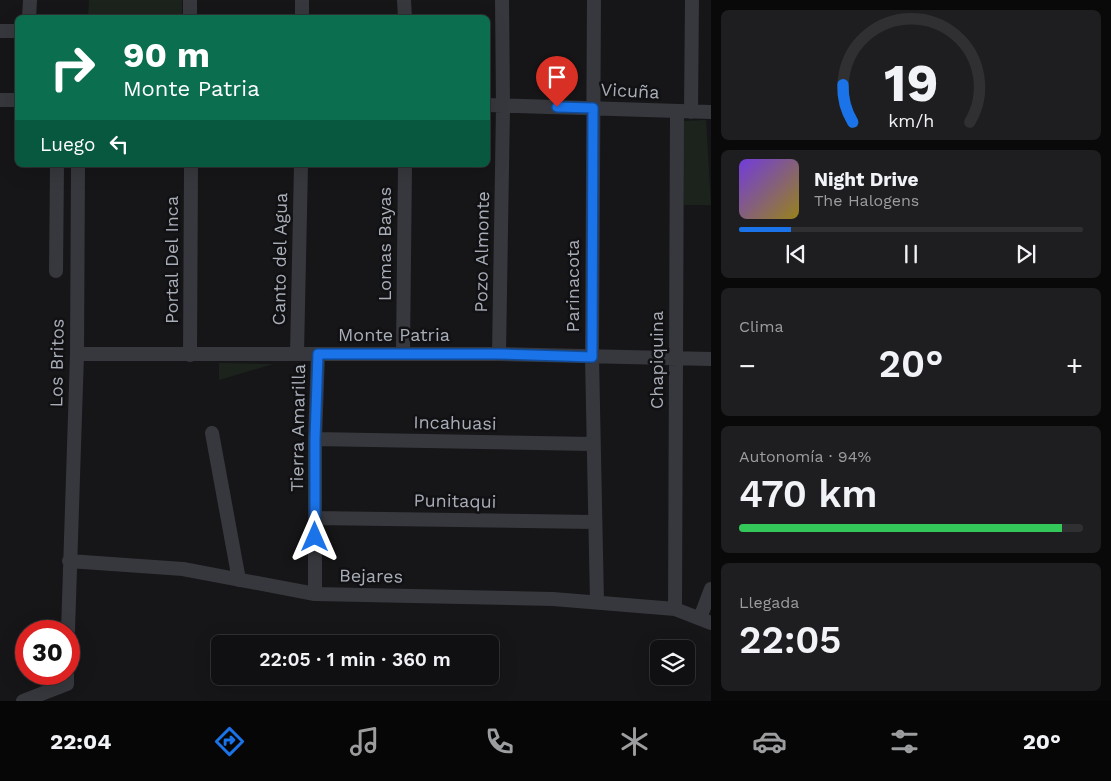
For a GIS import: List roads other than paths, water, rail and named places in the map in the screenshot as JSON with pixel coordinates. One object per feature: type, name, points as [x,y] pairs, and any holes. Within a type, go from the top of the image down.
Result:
[{"type":"street","points":[[29,15],[30,0]]},
{"type":"street","points":[[190,0],[190,15]]},
{"type":"street","points":[[302,0],[302,15]]},
{"type":"street","points":[[404,0],[404,15]]},
{"type":"street","name":"Pozo Almonte","points":[[499,354],[503,106],[502,0]]},
{"type":"street","name":"Parinacota","points":[[594,0],[592,357],[597,602]]},
{"type":"street","points":[[691,112],[692,0]]},
{"type":"street","points":[[0,31],[15,31]]},
{"type":"street","points":[[0,100],[15,100]]},
{"type":"street","name":"Vicuña","points":[[490,105],[711,112]]},
{"type":"street","name":"Chapiquina","points":[[675,608],[676,112]]},
{"type":"street","points":[[56,271],[57,167]]},
{"type":"street","name":"Los Britos","points":[[69,561],[77,354],[78,167]]},
{"type":"street","name":"Portal Del Inca","points":[[190,355],[191,167]]},
{"type":"street","name":"Canto del Agua","points":[[297,354],[301,167]]},
{"type":"street","name":"Lomas Bayas","points":[[403,353],[404,167]]},
{"type":"street","name":"Monte Patria","points":[[77,354],[403,353],[711,359]]},
{"type":"street","name":"Tierra Amarilla","points":[[315,594],[315,439],[318,354]]},
{"type":"street","points":[[212,433],[238,580]]},
{"type":"street","name":"Incahuasi","points":[[315,439],[593,444]]},
{"type":"street","name":"Punitaqui","points":[[315,518],[594,522]]},
{"type":"street","points":[[68,620],[69,561]]},
{"type":"street","name":"Bejares","points":[[69,561],[183,570],[315,594],[554,599],[675,608],[706,620]]},
{"type":"street","points":[[706,620],[711,589]]},
{"type":"street","points":[[23,701],[64,685]]}]
